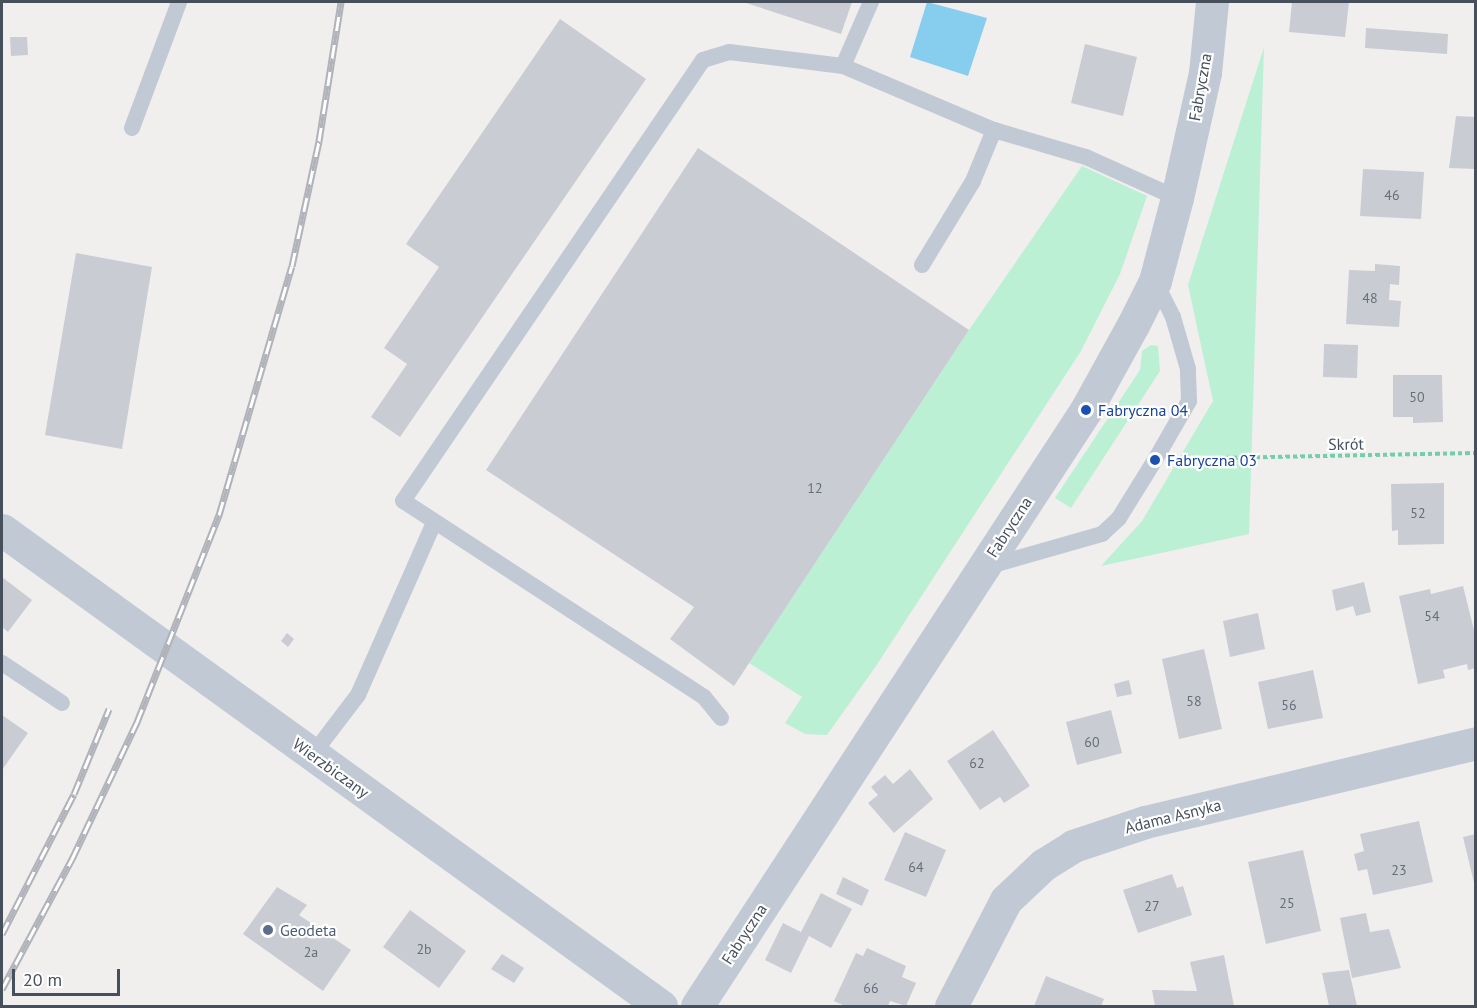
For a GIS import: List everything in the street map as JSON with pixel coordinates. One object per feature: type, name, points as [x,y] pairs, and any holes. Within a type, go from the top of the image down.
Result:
[{"type":"street","name":"Fabryczna","points":[[696,1006],[1086,410],[1155,280],[1177,198],[1205,73],[1212,2]]},
{"type":"street","name":"Wierzbiczany","points":[[2,530],[661,1006]]},
{"type":"street","name":"Adama Asnyka","points":[[951,1006],[1006,900],[1042,865],[1073,846],[1145,822],[1476,743]]},
{"type":"lane","points":[[132,128],[179,2]]},
{"type":"lane","points":[[843,66],[871,2]]},
{"type":"lane","points":[[721,718],[704,698],[403,501],[703,60],[729,52],[843,66],[994,129],[1086,157],[1177,198]]},
{"type":"lane","points":[[922,265],[973,181],[994,129]]},
{"type":"lane","points":[[983,567],[1102,534],[1119,518],[1155,460],[1189,401],[1188,369],[1173,317],[1155,280]]},
{"type":"lane","points":[[313,754],[358,695],[434,523]]},
{"type":"lane","points":[[2,663],[62,703]]},
{"type":"path","name":"Skrót","points":[[1218,458],[1476,453]]},
{"type":"green space","points":[[1264,47],[1249,534],[1101,566],[1142,521],[1213,401],[1188,285]]},
{"type":"green space","points":[[1082,166],[1147,196],[1120,274],[1081,351],[876,666],[827,735],[805,734],[785,723],[802,697],[749,663],[969,330]]},
{"type":"green space","points":[[1151,345],[1158,346],[1160,371],[1071,508],[1055,498],[1140,370],[1142,351]]},
{"type":"water","points":[[927,2],[987,18],[968,76],[910,57]]},
{"type":"building","points":[[743,2],[852,2],[841,34]]},
{"type":"building","points":[[1292,2],[1349,2],[1345,37],[1289,32]]},
{"type":"building","points":[[560,19],[646,79],[400,437],[371,417],[407,364],[384,348],[439,267],[406,244]]},
{"type":"building","points":[[1366,28],[1448,34],[1447,54],[1365,48]]},
{"type":"building","points":[[10,37],[27,37],[28,55],[11,56]]},
{"type":"building","points":[[1085,44],[1137,57],[1123,116],[1071,103]]},
{"type":"building","points":[[1456,116],[1476,117],[1476,169],[1449,168]]},
{"type":"building","points":[[698,148],[969,330],[734,686],[670,639],[694,607],[486,470]]},
{"type":"building","points":[[1363,169],[1424,172],[1421,219],[1360,216]]},
{"type":"building","points":[[76,253],[152,267],[122,449],[45,435]]},
{"type":"building","points":[[1375,264],[1400,266],[1399,285],[1390,284],[1389,300],[1401,301],[1399,327],[1346,324],[1349,270],[1375,271]]},
{"type":"building","points":[[1324,344],[1358,345],[1357,378],[1323,377]]},
{"type":"building","points":[[1393,375],[1442,375],[1443,422],[1413,423],[1413,417],[1393,417]]},
{"type":"building","points":[[1444,483],[1444,544],[1398,545],[1398,530],[1392,531],[1391,484]]},
{"type":"building","points":[[2,577],[32,600],[8,632],[2,627]]},
{"type":"building","points":[[1364,582],[1371,612],[1356,616],[1353,606],[1336,611],[1332,590]]},
{"type":"building","points":[[1463,586],[1476,638],[1476,668],[1468,670],[1467,664],[1443,670],[1445,678],[1418,684],[1399,596],[1430,589],[1431,594]]},
{"type":"building","points":[[1258,613],[1265,649],[1230,657],[1223,621]]},
{"type":"building","points":[[287,633],[294,639],[288,647],[281,641]]},
{"type":"building","points":[[1204,649],[1222,729],[1179,739],[1162,659]]},
{"type":"building","points":[[1313,670],[1323,718],[1268,729],[1258,682]]},
{"type":"building","points":[[1129,680],[1132,694],[1117,697],[1114,684]]},
{"type":"building","points":[[1111,710],[1122,753],[1077,765],[1066,722]]},
{"type":"building","points":[[2,715],[28,733],[2,770]]},
{"type":"building","points":[[993,730],[1030,786],[1004,803],[1000,797],[980,810],[947,761]]},
{"type":"building","points":[[910,769],[933,799],[894,833],[868,803],[878,795],[871,787],[885,775],[893,784]]},
{"type":"building","points":[[1419,821],[1433,882],[1373,895],[1367,869],[1358,871],[1354,854],[1364,851],[1360,834]]},
{"type":"building","points":[[905,832],[946,850],[926,897],[884,880]]},
{"type":"building","points":[[1476,834],[1476,887],[1475,887],[1463,837]]},
{"type":"building","points":[[1303,850],[1321,931],[1266,944],[1248,862]]},
{"type":"building","points":[[1172,874],[1177,888],[1183,886],[1192,915],[1138,933],[1123,890]]},
{"type":"building","points":[[843,877],[869,890],[862,906],[836,894]]},
{"type":"building","points":[[277,887],[307,905],[299,915],[351,950],[323,991],[243,934]]},
{"type":"building","points":[[821,893],[852,909],[831,948],[809,936],[791,973],[765,960],[783,923],[801,932]]},
{"type":"building","points":[[410,910],[466,951],[439,988],[383,947]]},
{"type":"building","points":[[1366,913],[1370,932],[1389,929],[1401,968],[1352,978],[1340,918]]},
{"type":"building","points":[[867,948],[906,966],[902,977],[916,983],[906,1006],[890,1001],[888,1006],[845,1006],[834,1001],[856,953],[863,956]]},
{"type":"building","points":[[502,954],[524,968],[514,983],[491,969]]},
{"type":"building","points":[[1224,955],[1234,1006],[1155,1006],[1152,990],[1197,991],[1190,962]]},
{"type":"building","points":[[1349,970],[1357,1006],[1329,1006],[1322,973]]},
{"type":"building","points":[[1046,976],[1104,999],[1101,1006],[1034,1006]]},
{"type":"railway","points":[[2,989],[72,859],[137,722],[219,515],[292,266],[319,141],[341,2]]},
{"type":"railway","points":[[2,934],[74,794],[109,709]]},
{"type":"place","name":"Fabryczna 04","points":[[1086,410]]},
{"type":"place","name":"Fabryczna 03","points":[[1155,460]]},
{"type":"place","name":"Geodeta","points":[[268,930]]}]
